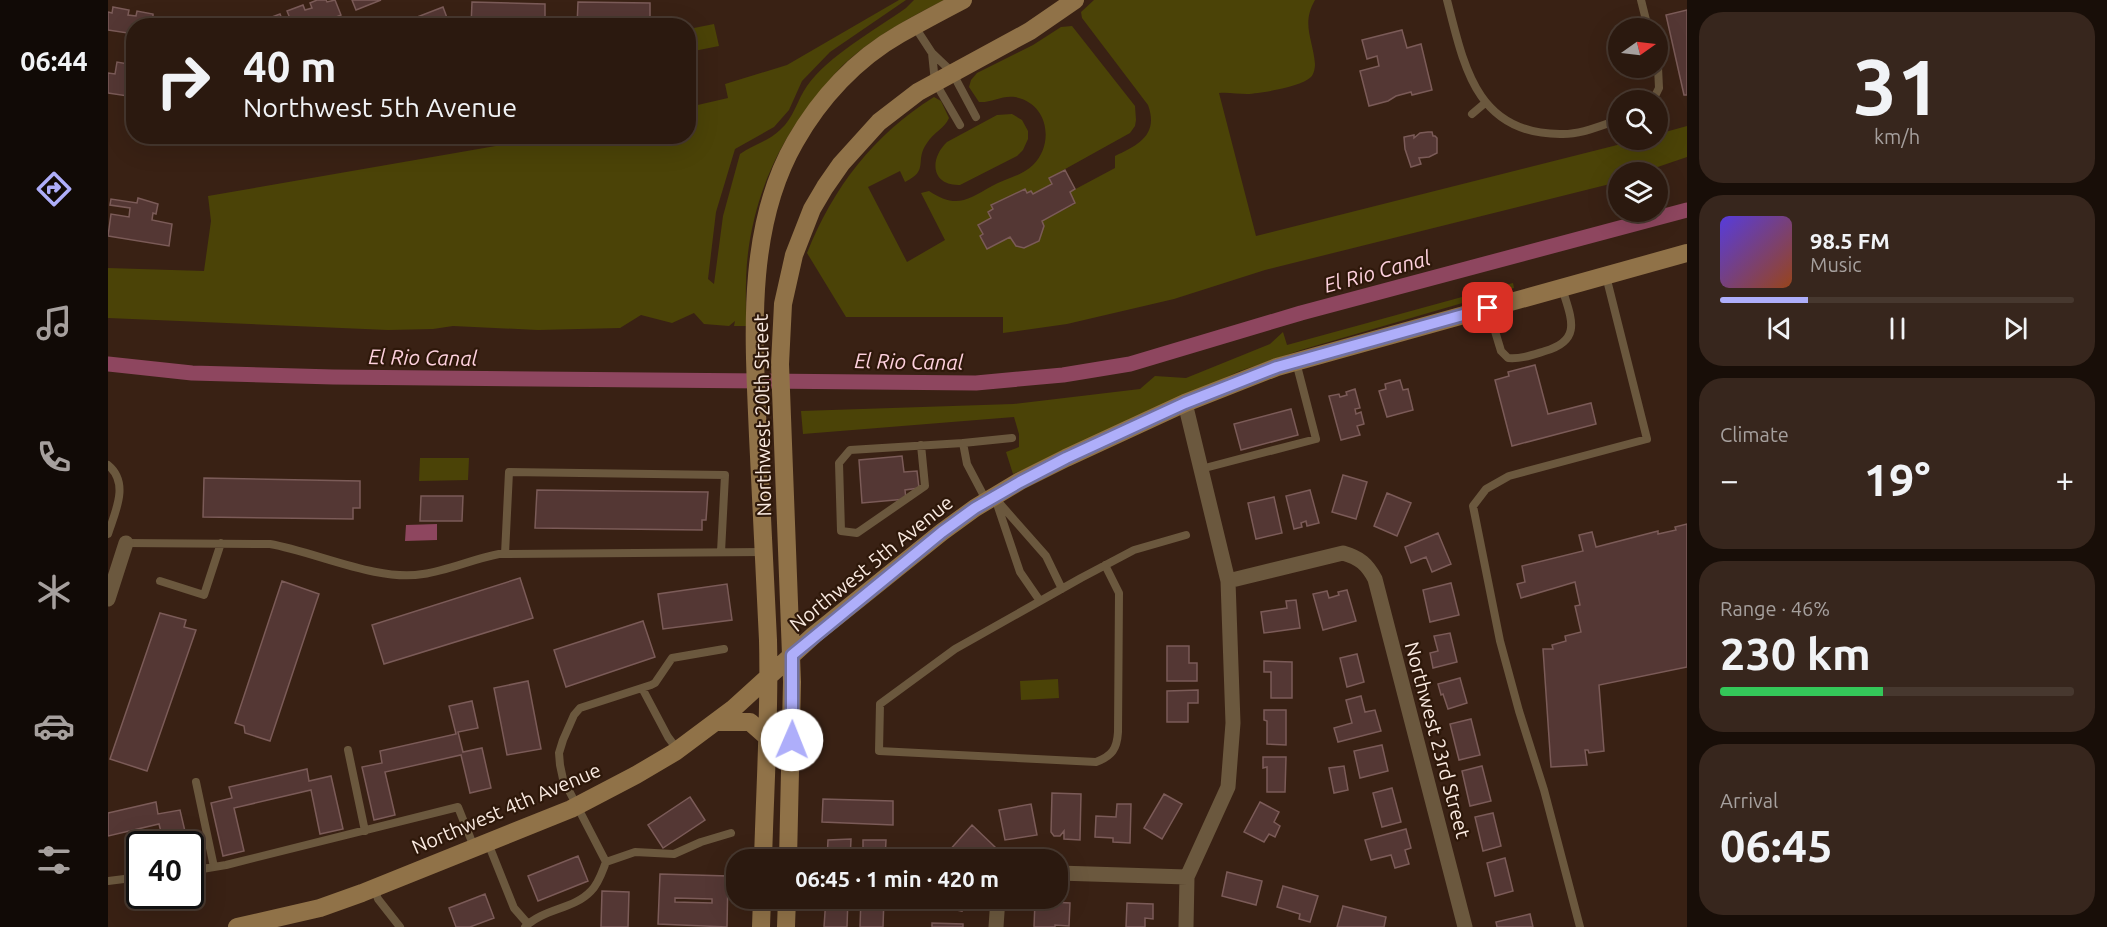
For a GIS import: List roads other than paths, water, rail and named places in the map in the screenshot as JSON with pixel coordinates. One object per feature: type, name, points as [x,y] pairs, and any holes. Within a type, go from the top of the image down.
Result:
[{"type":"street","name":"Northwest 20th Street","points":[[763,849],[768,678],[756,361],[757,263],[766,213],[782,166],[795,141],[817,108],[839,82],[877,50],[963,0]]},
{"type":"street","name":"Northwest 20th Street","points":[[788,849],[793,717],[792,655],[780,364],[783,304],[794,255],[812,209],[841,164],[860,141],[898,106],[952,72],[1030,31],[1075,0]]},
{"type":"street","name":"Northwest 5th Avenue","points":[[792,655],[942,532],[991,499],[1066,458],[1185,403],[1277,367],[1687,253]]},
{"type":"street","points":[[1185,403],[1228,581],[1233,723],[1228,787],[1187,877],[1188,926]]},
{"type":"street","points":[[758,444],[783,443]]},
{"type":"street","points":[[108,599],[126,543]]},
{"type":"street","name":"Northwest 23rd Street","points":[[1228,581],[1344,553],[1357,557],[1368,565],[1375,579],[1465,927]]},
{"type":"street","name":"Northwest 4th Avenue","points":[[237,927],[292,921],[577,806],[678,750],[716,722],[792,655]]},
{"type":"street","points":[[716,722],[750,723],[766,737]]},
{"type":"street","points":[[1068,873],[1187,877]]},
{"type":"street","points":[[761,927],[762,909]]},
{"type":"street","points":[[786,927],[787,909]]},
{"type":"street","points":[[996,927],[997,909]]},
{"type":"lane","points":[[1448,0],[1472,82],[1485,103],[1507,121],[1534,131],[1561,135],[1581,132],[1608,123]]},
{"type":"lane","points":[[1641,0],[1646,18]]},
{"type":"lane","points":[[915,26],[932,53],[952,72],[976,117]]},
{"type":"lane","points":[[932,53],[935,82],[960,125]]},
{"type":"lane","points":[[1472,114],[1485,103]]},
{"type":"lane","points":[[1580,927],[1544,790],[1500,641],[1473,506],[1486,489],[1509,476],[1647,440],[1606,276]]},
{"type":"lane","points":[[1488,308],[1501,351],[1508,358],[1521,359],[1560,347],[1567,340],[1571,332],[1571,322],[1562,288]]},
{"type":"lane","points":[[1201,469],[1316,439],[1296,362]]},
{"type":"lane","points":[[921,446],[925,486],[857,533],[841,531],[838,463],[850,450],[1012,438]]},
{"type":"lane","points":[[963,443],[967,464],[991,499],[1046,556],[1062,589]]},
{"type":"lane","points":[[108,465],[114,470],[120,488],[119,500],[108,534]]},
{"type":"lane","points":[[505,554],[508,472],[724,475],[721,552]]},
{"type":"lane","points":[[991,499],[1020,572],[1040,601]]},
{"type":"lane","points":[[1106,565],[1119,593],[1117,744],[1107,758],[1096,762],[879,751],[880,704],[955,649],[1040,601],[1106,565],[1134,550],[1186,535]]},
{"type":"lane","points":[[126,543],[270,544],[294,548],[378,573],[405,575],[423,574],[480,558],[505,554],[764,552]]},
{"type":"lane","points":[[160,581],[204,595],[221,543]]},
{"type":"lane","points":[[606,862],[563,778],[560,765],[559,753],[574,715],[580,708],[655,683],[672,658],[724,649]]},
{"type":"lane","points":[[642,688],[668,737],[678,750]]},
{"type":"lane","points":[[348,750],[365,831]]},
{"type":"lane","points":[[196,782],[214,867]]},
{"type":"lane","points":[[204,869],[458,807],[514,908],[527,926],[543,914],[575,903],[585,897],[598,881],[606,862],[634,852],[674,854],[701,842],[731,833]]},
{"type":"lane","points":[[108,881],[126,879]]},
{"type":"lane","points":[[374,888],[378,899],[400,927]]},
{"type":"waterway","name":"El Rio Canal","points":[[108,364],[192,373],[333,377],[976,383],[1063,375],[1130,364],[1301,313],[1687,210]]}]
